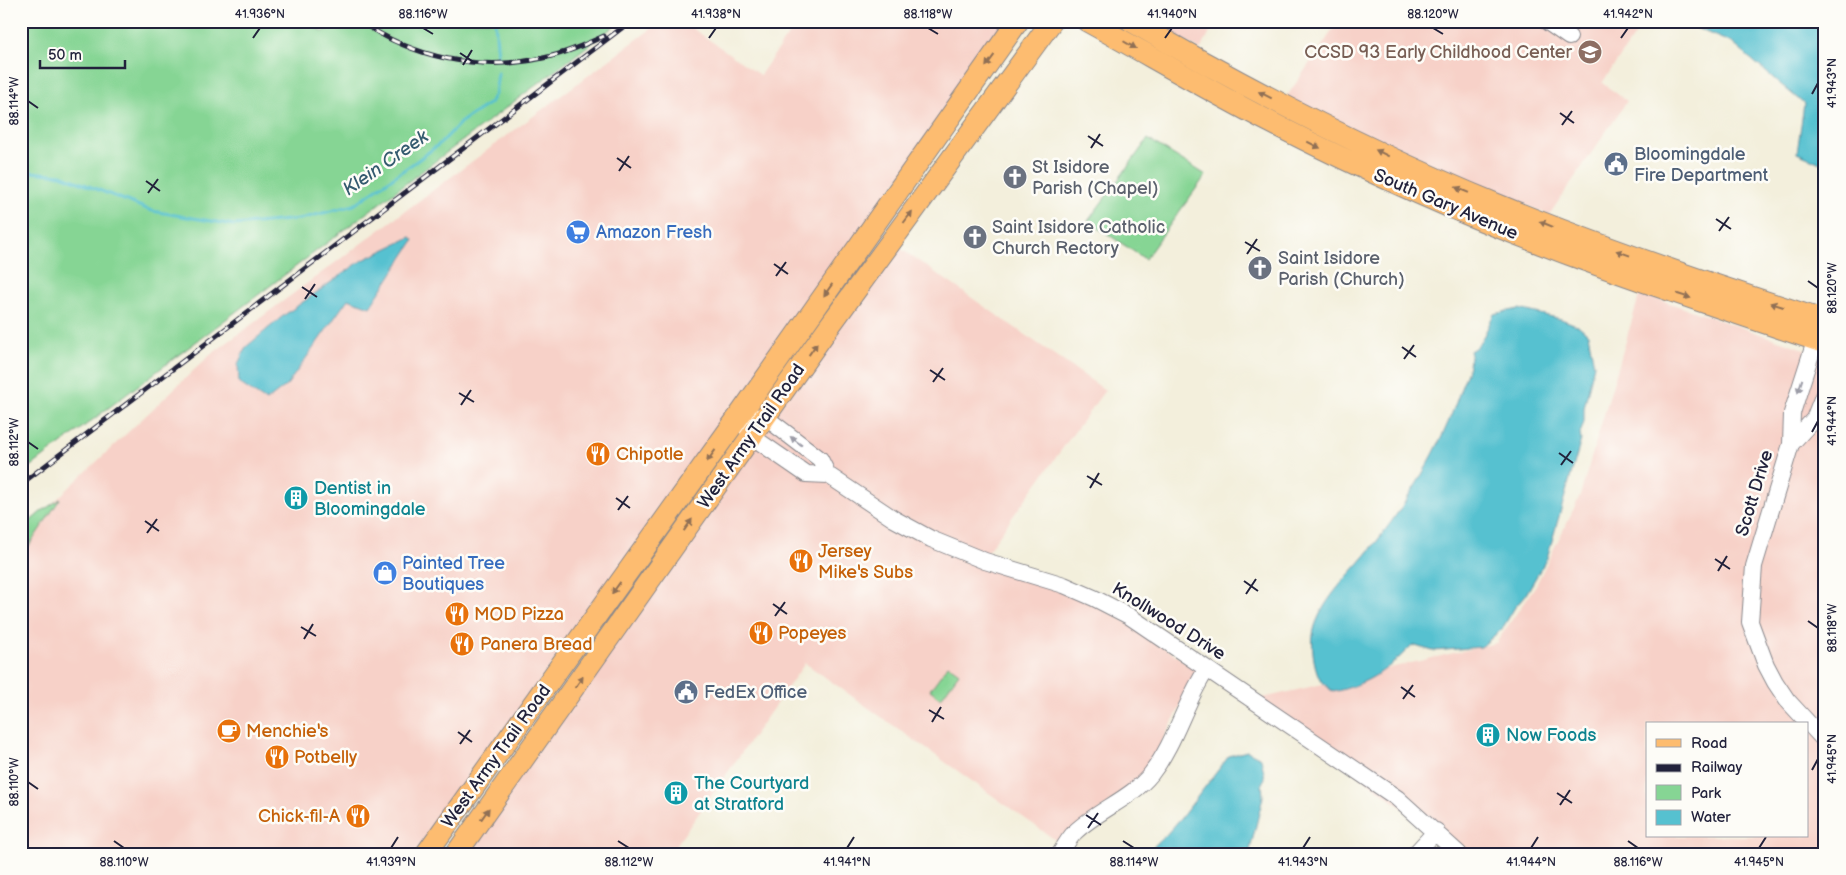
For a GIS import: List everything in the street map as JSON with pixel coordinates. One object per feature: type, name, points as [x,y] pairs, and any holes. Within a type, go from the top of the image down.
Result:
[{"type":"main road","name":"West Army Trail Road","points":[[426,854],[1018,21]]},
{"type":"main road","name":"West Army Trail Road","points":[[456,854],[751,436],[1052,21]]},
{"type":"main road","name":"South Gary Avenue","points":[[1087,21],[1225,98],[1329,152],[1437,201],[1564,242],[1631,256],[1822,328]]},
{"type":"main road","name":"South Gary Avenue","points":[[1131,21],[1239,82],[1381,153],[1490,202],[1564,242]]},
{"type":"street","points":[[1546,21],[1569,37]]},
{"type":"street","name":"Scott Drive","points":[[1807,722],[1787,700],[1774,682],[1750,622],[1754,566],[1791,444],[1792,414],[1822,328]]},
{"type":"street","name":"Scott Drive","points":[[1791,444],[1814,419],[1825,391]]},
{"type":"street","points":[[739,416],[765,417]]},
{"type":"street","name":"Knollwood Drive","points":[[739,416],[751,436],[806,474],[828,476],[894,519],[931,539],[985,561],[1064,585],[1122,612],[1377,784],[1414,812],[1459,854]]},
{"type":"street","name":"Knollwood Drive","points":[[765,417],[820,459],[828,476]]},
{"type":"street","points":[[1060,854],[1075,833],[1098,814],[1124,798],[1151,774],[1175,733],[1196,685],[1207,668]]},
{"type":"street","name":"Scott Drive","points":[[1808,723],[1825,741]]},
{"type":"street","points":[[1415,854],[1436,831]]},
{"type":"shaded area","points":[[662,21],[682,21],[760,75],[798,21],[1011,21],[415,854],[21,854],[21,533],[209,356]]},
{"type":"shaded area","points":[[1150,21],[1216,21],[1200,50]]},
{"type":"shaded area","points":[[1339,21],[1645,21],[1602,83],[1627,101],[1549,215],[1371,139],[1285,99]]},
{"type":"shaded area","points":[[894,244],[1105,390],[984,556],[903,529],[1085,600],[1117,616],[1199,671],[1146,772],[1061,844],[805,663],[670,854],[461,854]]},
{"type":"shaded area","points":[[1640,293],[1825,356],[1825,854],[1463,854],[1259,699],[1496,643],[1536,585],[1580,496]]},
{"type":"green space","points":[[21,21],[307,21],[323,32],[340,21],[621,21],[21,474]]},
{"type":"green space","points":[[1148,139],[1206,175],[1145,259],[1088,221]]},
{"type":"green space","points":[[60,499],[24,553],[21,561],[21,529]]},
{"type":"green space","points":[[948,665],[959,673],[941,698],[930,690]]},
{"type":"water","points":[[1679,21],[1825,21],[1825,165],[1797,153],[1804,104],[1732,43]]},
{"type":"water","points":[[411,237],[414,240],[370,307],[348,299],[287,385],[266,401],[239,383],[238,364],[246,347],[283,316],[361,261]]},
{"type":"water","points":[[1519,309],[1561,319],[1579,326],[1588,334],[1594,365],[1584,408],[1584,422],[1580,434],[1581,440],[1547,558],[1525,596],[1515,607],[1502,629],[1481,647],[1433,651],[1412,645],[1377,675],[1357,685],[1333,692],[1320,679],[1314,660],[1313,632],[1319,615],[1339,586],[1384,532],[1422,474],[1452,413],[1469,367],[1470,351],[1478,345],[1494,314]]},
{"type":"water","points":[[1247,751],[1261,758],[1265,778],[1262,783],[1263,797],[1249,854],[1145,854],[1181,818],[1229,756]]},
{"type":"waterway","name":"Klein Creek","points":[[495,21],[498,58]]},
{"type":"waterway","name":"Klein Creek","points":[[21,171],[61,175],[152,211],[234,225],[300,219],[354,205],[418,160],[442,142],[461,122],[490,103],[495,94],[498,73]]},
{"type":"railway","points":[[360,21],[380,34],[424,53],[447,59],[471,62],[519,62],[543,58],[566,52],[604,36]]},
{"type":"railway","points":[[21,484],[631,21]]},
{"type":"place","name":"CCSD 93 Early Childhood Center","points":[[1590,52]]},
{"type":"place","name":"Bloomingdale Fire Department","points":[[1616,164]]},
{"type":"place","name":"St Isidore Parish (Chapel)","points":[[1015,177]]},
{"type":"place","name":"Amazon Fresh","points":[[578,232]]},
{"type":"place","name":"Saint Isidore Catholic Church Rectory","points":[[975,237]]},
{"type":"place","name":"Saint Isidore Parish (Church)","points":[[1260,268]]},
{"type":"place","name":"Chipotle","points":[[598,454]]},
{"type":"place","name":"Dentist in Bloomingdale","points":[[296,498]]},
{"type":"place","name":"Jersey Mike's Subs","points":[[801,561]]},
{"type":"place","name":"Painted Tree Boutiques","points":[[385,573]]},
{"type":"place","name":"MOD Pizza","points":[[457,614]]},
{"type":"place","name":"Popeyes","points":[[761,633]]},
{"type":"place","name":"Panera Bread","points":[[462,644]]},
{"type":"place","name":"FedEx Office","points":[[686,692]]},
{"type":"place","name":"Menchie's","points":[[229,731]]},
{"type":"place","name":"Now Foods","points":[[1488,735]]},
{"type":"place","name":"Potbelly","points":[[277,757]]},
{"type":"place","name":"The Courtyard at Stratford","points":[[676,793]]},
{"type":"place","name":"Chick-fil-A","points":[[358,816]]}]
